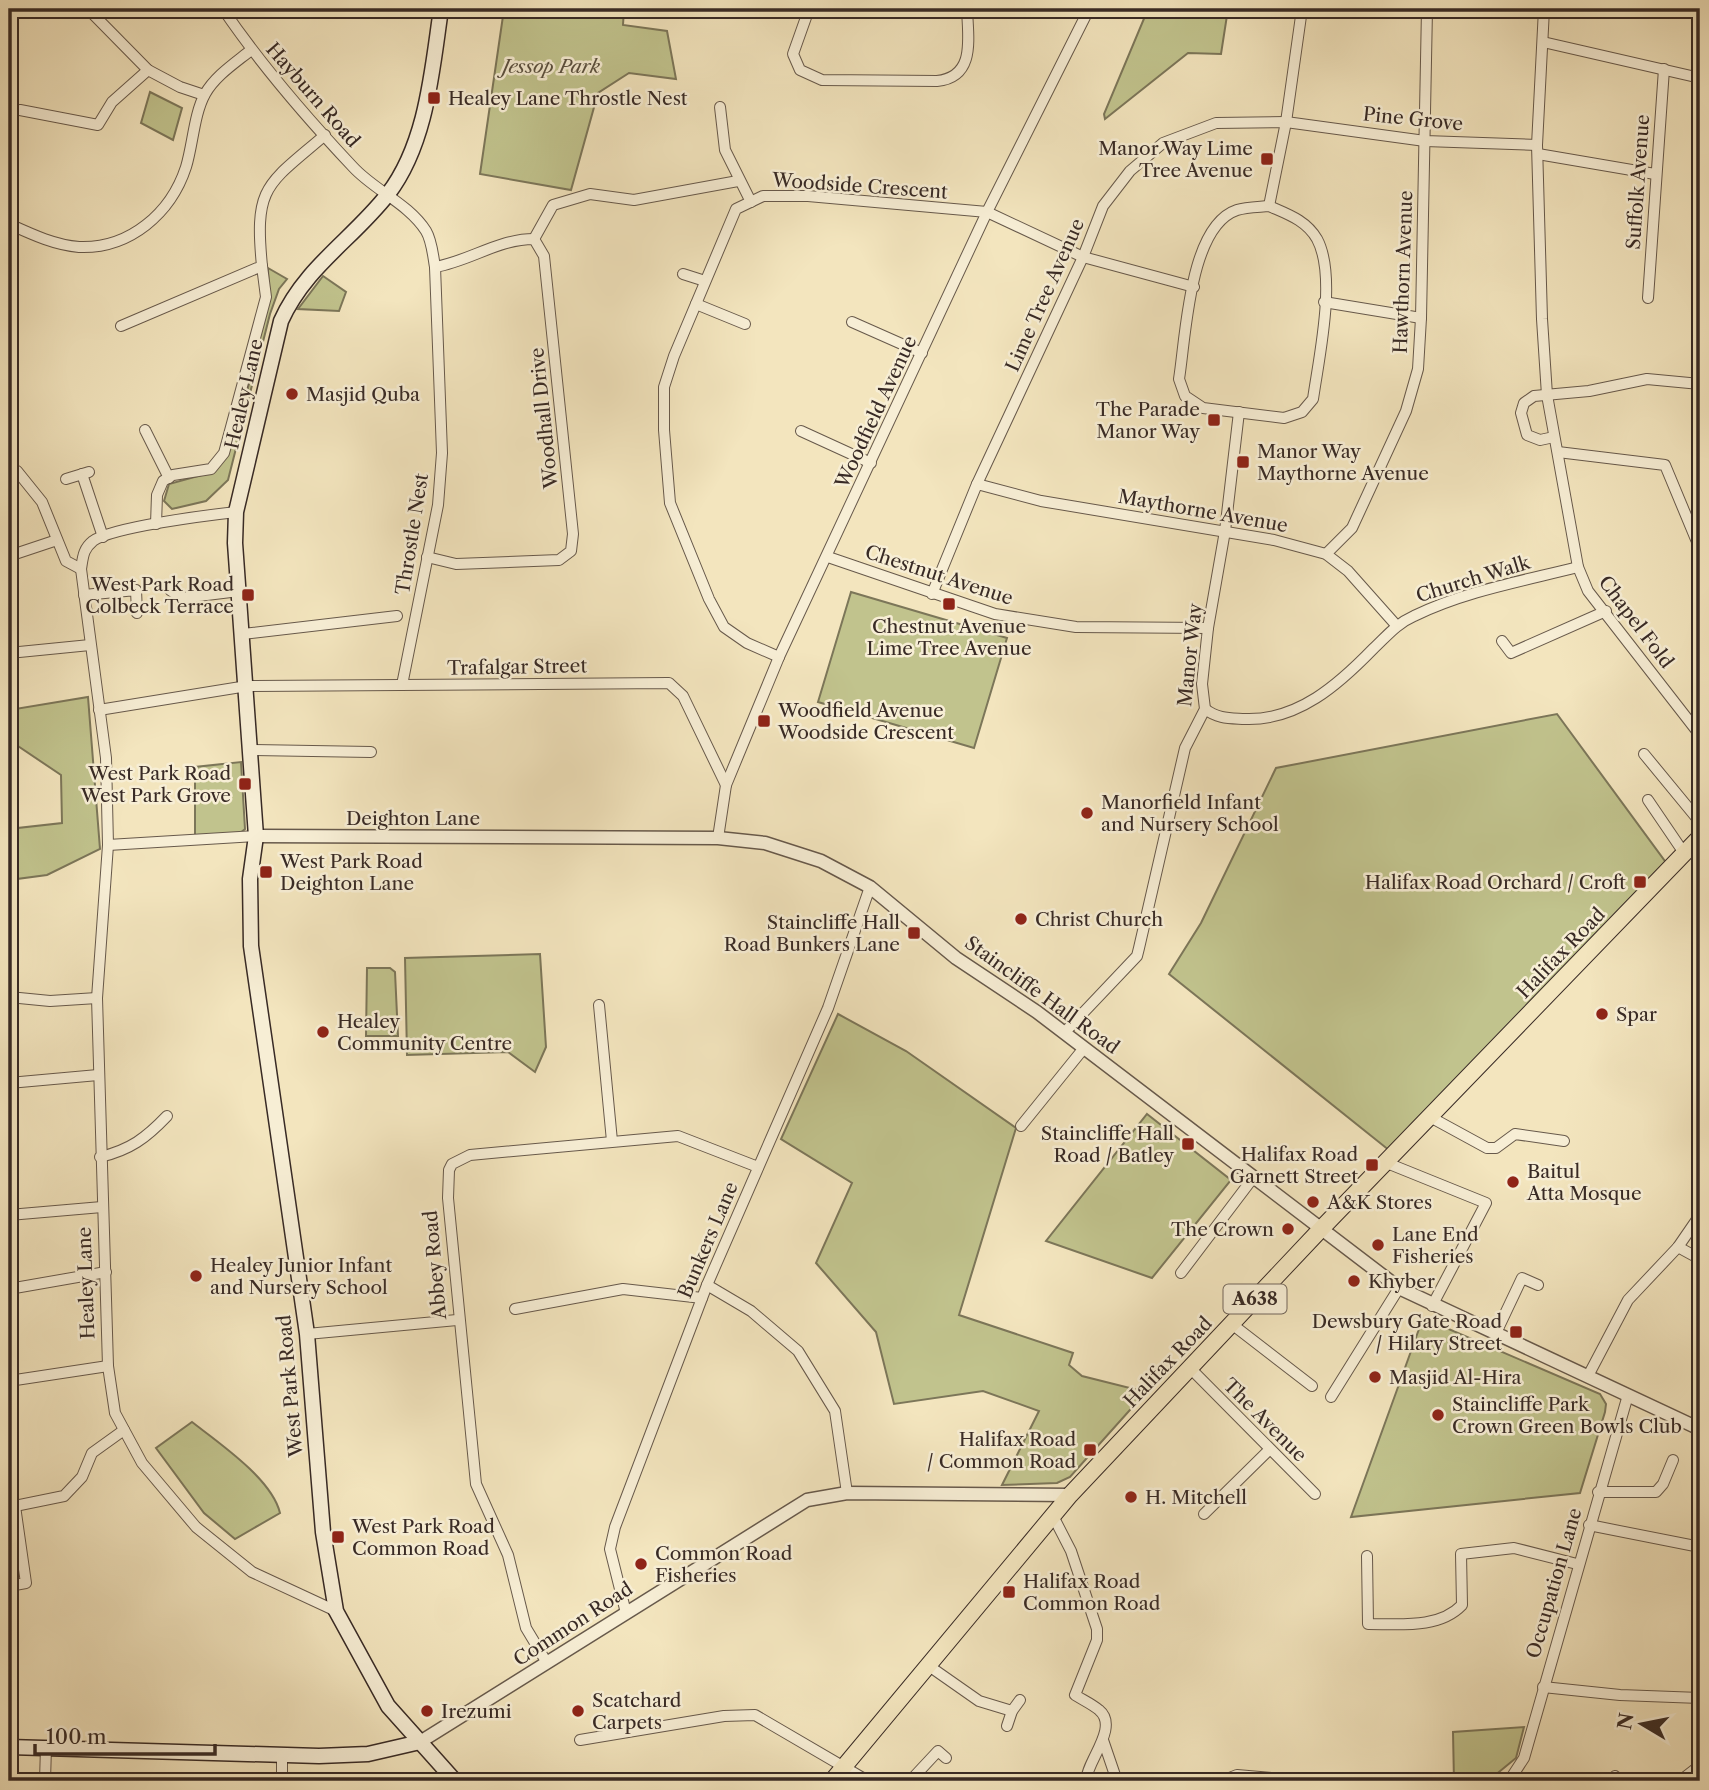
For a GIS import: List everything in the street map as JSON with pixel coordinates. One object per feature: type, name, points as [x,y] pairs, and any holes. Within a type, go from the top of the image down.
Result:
[{"type":"main road","name":"Healey Lane","points":[[256,836],[247,686],[234,543],[236,512],[281,321],[292,296],[312,271],[387,196],[412,151],[429,90],[441,9]]},
{"type":"main road","name":"West Park Road","points":[[256,836],[250,879],[251,946],[307,1334],[323,1532],[336,1611],[387,1706],[455,1781]]},
{"type":"main road","name":"Halifax Road","points":[[832,1781],[1070,1495],[1320,1230],[1432,1118],[1700,837]]},
{"type":"main road","points":[[9,1747],[282,1756],[368,1754],[420,1742]]},
{"type":"street","points":[[89,9],[148,70],[180,87],[204,95]]},
{"type":"street","name":"Hayburn Road","points":[[223,9],[251,50],[325,135],[354,168],[387,196]]},
{"type":"street","points":[[808,9],[793,54],[800,70],[822,80],[924,81],[948,80],[960,73],[969,51],[967,9]]},
{"type":"street","name":"Woodfield Avenue","points":[[719,838],[726,785],[779,657],[987,212],[1089,9]]},
{"type":"street","points":[[1269,206],[1286,122],[1302,9]]},
{"type":"street","name":"Hawthorn Avenue","points":[[1326,554],[1352,528],[1406,411],[1418,369],[1427,9]]},
{"type":"street","name":"Chapel Fold","points":[[1544,9],[1538,149],[1547,395],[1578,567],[1588,591],[1700,735]]},
{"type":"street","points":[[1544,42],[1700,78]]},
{"type":"street","points":[[9,224],[42,239],[77,247],[108,243],[142,230],[179,187],[204,95],[251,50]]},
{"type":"street","name":"Suffolk Avenue","points":[[1648,298],[1664,69]]},
{"type":"street","points":[[20,110],[98,125],[103,121],[112,102],[148,70]]},
{"type":"street","points":[[720,107],[725,150],[738,181],[751,202]]},
{"type":"street","name":"Pine Grove","points":[[1286,122],[1425,141],[1538,149],[1655,174]]},
{"type":"street","name":"Lime Tree Avenue","points":[[932,594],[977,484],[1083,257],[1103,205],[1130,172],[1163,143],[1216,123],[1286,122]]},
{"type":"street","points":[[156,524],[158,495],[163,481],[211,468],[224,453],[266,297],[258,224],[263,197],[278,176],[325,135]]},
{"type":"street","points":[[435,267],[461,262],[513,239],[534,239],[553,205],[590,194],[634,200],[738,181]]},
{"type":"street","name":"Throstle Nest","points":[[387,196],[407,211],[426,231],[435,267],[442,453],[438,505],[402,685]]},
{"type":"street","name":"Woodside Crescent","points":[[779,657],[747,643],[724,627],[709,599],[670,503],[664,387],[736,209],[763,196],[807,196],[987,212]]},
{"type":"street","points":[[1269,206],[1299,219],[1316,238],[1326,262],[1313,399],[1302,412],[1284,418],[1203,408],[1185,396],[1179,379],[1194,287],[1205,240],[1216,223],[1235,211],[1269,206]]},
{"type":"street","points":[[987,212],[1083,257],[1194,287]]},
{"type":"street","name":"Woodhall Drive","points":[[427,557],[456,564],[536,562],[559,560],[571,551],[573,534],[544,256],[534,239]]},
{"type":"street","points":[[121,327],[262,266]]},
{"type":"street","points":[[683,274],[705,281]]},
{"type":"street","points":[[1324,302],[1421,318]]},
{"type":"street","points":[[696,304],[746,324]]},
{"type":"street","points":[[852,322],[922,353]]},
{"type":"street","points":[[1554,437],[1540,440],[1527,435],[1521,414],[1524,403],[1534,396],[1589,391],[1647,379],[1700,384]]},
{"type":"street","name":"Manor Way","points":[[1064,1033],[1137,956],[1185,748],[1205,709],[1202,684],[1208,628],[1225,531],[1239,412]]},
{"type":"street","points":[[145,430],[169,478]]},
{"type":"street","points":[[801,431],[871,463]]},
{"type":"street","points":[[1558,452],[1665,466],[1700,549]]},
{"type":"street","points":[[9,470],[17,471],[42,502],[66,561],[81,569],[84,550],[95,539],[156,524],[236,512]]},
{"type":"street","points":[[66,479],[86,473],[103,537]]},
{"type":"street","name":"Maythorne Avenue","points":[[977,484],[1041,502],[1225,531],[1274,540],[1326,554],[1348,571],[1396,625]]},
{"type":"street","points":[[9,556],[57,540]]},
{"type":"street","name":"Chestnut Avenue","points":[[828,557],[995,614],[1076,627],[1208,628]]},
{"type":"street","name":"Church Walk","points":[[1205,709],[1220,718],[1270,717],[1332,689],[1396,625],[1477,592],[1578,567]]},
{"type":"street","name":"Healey Lane","points":[[81,569],[106,758],[108,845],[97,998],[98,1075],[108,1366],[115,1413],[142,1463],[196,1527],[252,1572],[336,1611]]},
{"type":"street","points":[[84,595],[136,590],[137,613]]},
{"type":"street","points":[[170,590],[183,598],[239,591]]},
{"type":"street","points":[[1502,641],[1511,653],[1606,611]]},
{"type":"street","points":[[243,634],[397,616]]},
{"type":"street","points":[[9,653],[90,645]]},
{"type":"street","name":"Trafalgar Street","points":[[99,709],[247,686],[669,683],[683,696],[726,785]]},
{"type":"street","points":[[251,750],[371,751]]},
{"type":"street","points":[[1644,754],[1700,822]]},
{"type":"street","points":[[1648,800],[1684,853]]},
{"type":"street","name":"Deighton Lane","points":[[108,845],[256,836],[719,838]]},
{"type":"street","name":"Staincliffe Hall Road","points":[[719,838],[765,843],[821,861],[870,887],[956,958],[1064,1033],[1399,1288],[1432,1306],[1700,1429]]},
{"type":"street","name":"Bunkers Lane","points":[[626,1613],[610,1549],[615,1527],[707,1285],[828,1008],[870,887]]},
{"type":"street","points":[[9,997],[50,1001],[97,998]]},
{"type":"street","points":[[599,1005],[612,1141]]},
{"type":"street","points":[[1021,1126],[1084,1048]]},
{"type":"street","points":[[9,1083],[98,1075]]},
{"type":"street","points":[[100,1157],[125,1151],[144,1140],[167,1116]]},
{"type":"street","points":[[1432,1118],[1488,1147],[1496,1148],[1515,1134],[1564,1141]]},
{"type":"street","name":"Abbey Road","points":[[547,1663],[526,1628],[508,1555],[476,1484],[457,1320],[447,1198],[452,1164],[470,1154],[678,1136],[758,1167]]},
{"type":"street","points":[[1387,1163],[1486,1203],[1432,1306]]},
{"type":"street","points":[[1181,1273],[1253,1178]]},
{"type":"street","points":[[9,1215],[102,1207]]},
{"type":"street","points":[[1588,1376],[1628,1300],[1678,1247],[1700,1215]]},
{"type":"street","points":[[1678,1247],[1700,1259]]},
{"type":"street","points":[[9,1289],[106,1272]]},
{"type":"street","points":[[1495,1335],[1522,1278],[1538,1285]]},
{"type":"street","points":[[707,1285],[751,1311],[798,1351],[835,1411],[846,1493]]},
{"type":"street","points":[[1331,1398],[1399,1288]]},
{"type":"street","points":[[515,1309],[623,1289],[702,1298]]},
{"type":"street","points":[[307,1334],[457,1320]]},
{"type":"street","points":[[1233,1325],[1312,1386]]},
{"type":"street","points":[[9,1381],[108,1366]]},
{"type":"street","name":"The Avenue","points":[[1191,1369],[1315,1494]]},
{"type":"street","name":"Occupation Lane","points":[[1512,1781],[1524,1758],[1577,1564],[1628,1395]]},
{"type":"street","points":[[9,1586],[26,1583],[12,1504],[64,1496],[82,1477],[92,1453],[124,1430]]},
{"type":"street","points":[[1204,1514],[1269,1450]]},
{"type":"street","points":[[1598,1492],[1656,1492],[1663,1484],[1673,1460]]},
{"type":"street","name":"Common Road","points":[[420,1742],[782,1513],[807,1500],[846,1493],[1070,1495]]},
{"type":"street","points":[[1053,1516],[1071,1551],[1097,1629],[1097,1640],[1075,1695],[1101,1711],[1105,1721],[1103,1740],[1117,1781]]},
{"type":"street","points":[[1589,1525],[1700,1547]]},
{"type":"street","points":[[1367,1556],[1368,1624],[1421,1623],[1450,1617],[1462,1605],[1461,1554],[1514,1548],[1577,1564]]},
{"type":"street","points":[[929,1666],[979,1701],[1012,1711]]},
{"type":"street","points":[[1543,1687],[1620,1695],[1700,1698]]},
{"type":"street","points":[[1007,1726],[1012,1711],[1020,1700]]},
{"type":"street","points":[[580,1740],[724,1716],[755,1715],[868,1781]]},
{"type":"street","points":[[1086,1781],[1093,1756],[1103,1740]]},
{"type":"street","points":[[45,1781],[46,1747]]},
{"type":"street","points":[[910,1781],[938,1751],[946,1758]]},
{"type":"street","points":[[282,1756],[282,1781]]},
{"type":"street","points":[[1680,1781],[1698,1767]]},
{"type":"street","points":[[1222,1781],[1237,1775],[1304,1781]]},
{"type":"green space","name":"Jessop Park","points":[[504,9],[624,9],[623,25],[667,31],[676,79],[629,73],[598,93],[571,190],[480,174]]},
{"type":"green space","points":[[1148,9],[1228,9],[1221,54],[1188,53],[1105,119],[1104,114]]},
{"type":"green space","points":[[150,92],[182,108],[173,140],[141,123]]},
{"type":"green space","points":[[268,268],[287,279],[279,289],[270,314],[228,480],[206,501],[172,509],[164,501],[169,484],[213,472],[237,436],[269,296]]},
{"type":"green space","points":[[323,276],[346,292],[339,311],[298,309]]},
{"type":"green space","points":[[851,592],[1007,638],[974,748],[818,702]]},
{"type":"green space","points":[[88,697],[100,849],[47,875],[9,880],[9,829],[62,823],[61,775],[9,740],[9,710]]},
{"type":"green space","points":[[1557,714],[1670,868],[1395,1155],[1169,974],[1201,923],[1276,768]]},
{"type":"green space","points":[[241,762],[245,829],[239,834],[195,836],[195,767]]},
{"type":"green space","points":[[540,954],[546,1047],[535,1072],[508,1052],[407,1055],[405,958]]},
{"type":"green space","points":[[367,968],[390,968],[395,972],[398,1036],[366,1036]]},
{"type":"green space","points":[[838,1014],[906,1051],[1016,1128],[959,1315],[1073,1353],[1069,1365],[1082,1376],[1146,1392],[1070,1477],[1057,1483],[1002,1485],[1039,1411],[983,1391],[894,1404],[876,1332],[816,1263],[852,1183],[781,1139]]},
{"type":"green space","points":[[1147,1114],[1231,1180],[1152,1278],[1046,1241]]},
{"type":"green space","points":[[1423,1318],[1600,1394],[1606,1404],[1605,1412],[1580,1493],[1351,1517]]},
{"type":"green space","points":[[192,1422],[256,1475],[267,1487],[280,1513],[235,1539],[204,1513],[156,1448]]},
{"type":"green space","points":[[1524,1727],[1516,1758],[1488,1781],[1454,1781],[1453,1732]]},
{"type":"place","name":"Healey Lane Throstle Nest","points":[[434,98]]},
{"type":"place","name":"Manor Way Lime Tree Avenue","points":[[1267,159]]},
{"type":"place","name":"Masjid Quba","points":[[292,394]]},
{"type":"place","name":"The Parade Manor Way","points":[[1214,420]]},
{"type":"place","name":"Manor Way Maythorne Avenue","points":[[1243,462]]},
{"type":"place","name":"West Park Road Colbeck Terrace","points":[[248,595]]},
{"type":"place","name":"Chestnut Avenue Lime Tree Avenue","points":[[949,604]]},
{"type":"place","name":"Woodfield Avenue Woodside Crescent","points":[[764,721]]},
{"type":"place","name":"West Park Road West Park Grove","points":[[245,784]]},
{"type":"place","name":"Manorfield Infant and Nursery School","points":[[1087,813]]},
{"type":"place","name":"West Park Road Deighton Lane","points":[[266,872]]},
{"type":"place","name":"Halifax Road Orchard / Croft","points":[[1640,882]]},
{"type":"place","name":"Christ Church","points":[[1021,919]]},
{"type":"place","name":"Staincliffe Hall Road Bunkers Lane","points":[[914,933]]},
{"type":"place","name":"Spar","points":[[1602,1014]]},
{"type":"place","name":"Healey Community Centre","points":[[323,1032]]},
{"type":"place","name":"Staincliffe Hall Road / Batley","points":[[1188,1144]]},
{"type":"place","name":"Halifax Road Garnett Street","points":[[1372,1165]]},
{"type":"place","name":"Baitul Atta Mosque","points":[[1513,1182]]},
{"type":"place","name":"A&K Stores","points":[[1313,1202]]},
{"type":"place","name":"The Crown","points":[[1288,1229]]},
{"type":"place","name":"Lane End Fisheries","points":[[1378,1245]]},
{"type":"place","name":"Healey Junior Infant and Nursery School","points":[[196,1276]]},
{"type":"place","name":"Khyber","points":[[1354,1281]]},
{"type":"place","name":"Dewsbury Gate Road / Hilary Street","points":[[1516,1332]]},
{"type":"place","name":"Masjid Al-Hira","points":[[1375,1377]]},
{"type":"place","name":"Staincliffe Park Crown Green Bowls Club","points":[[1438,1415]]},
{"type":"place","name":"Halifax Road / Common Road","points":[[1090,1450]]},
{"type":"place","name":"H. Mitchell","points":[[1131,1497]]},
{"type":"place","name":"West Park Road Common Road","points":[[338,1537]]},
{"type":"place","name":"Common Road Fisheries","points":[[641,1564]]},
{"type":"place","name":"Halifax Road Common Road","points":[[1009,1592]]},
{"type":"place","name":"Irezumi","points":[[427,1711]]},
{"type":"place","name":"Scatchard Carpets","points":[[578,1711]]}]
